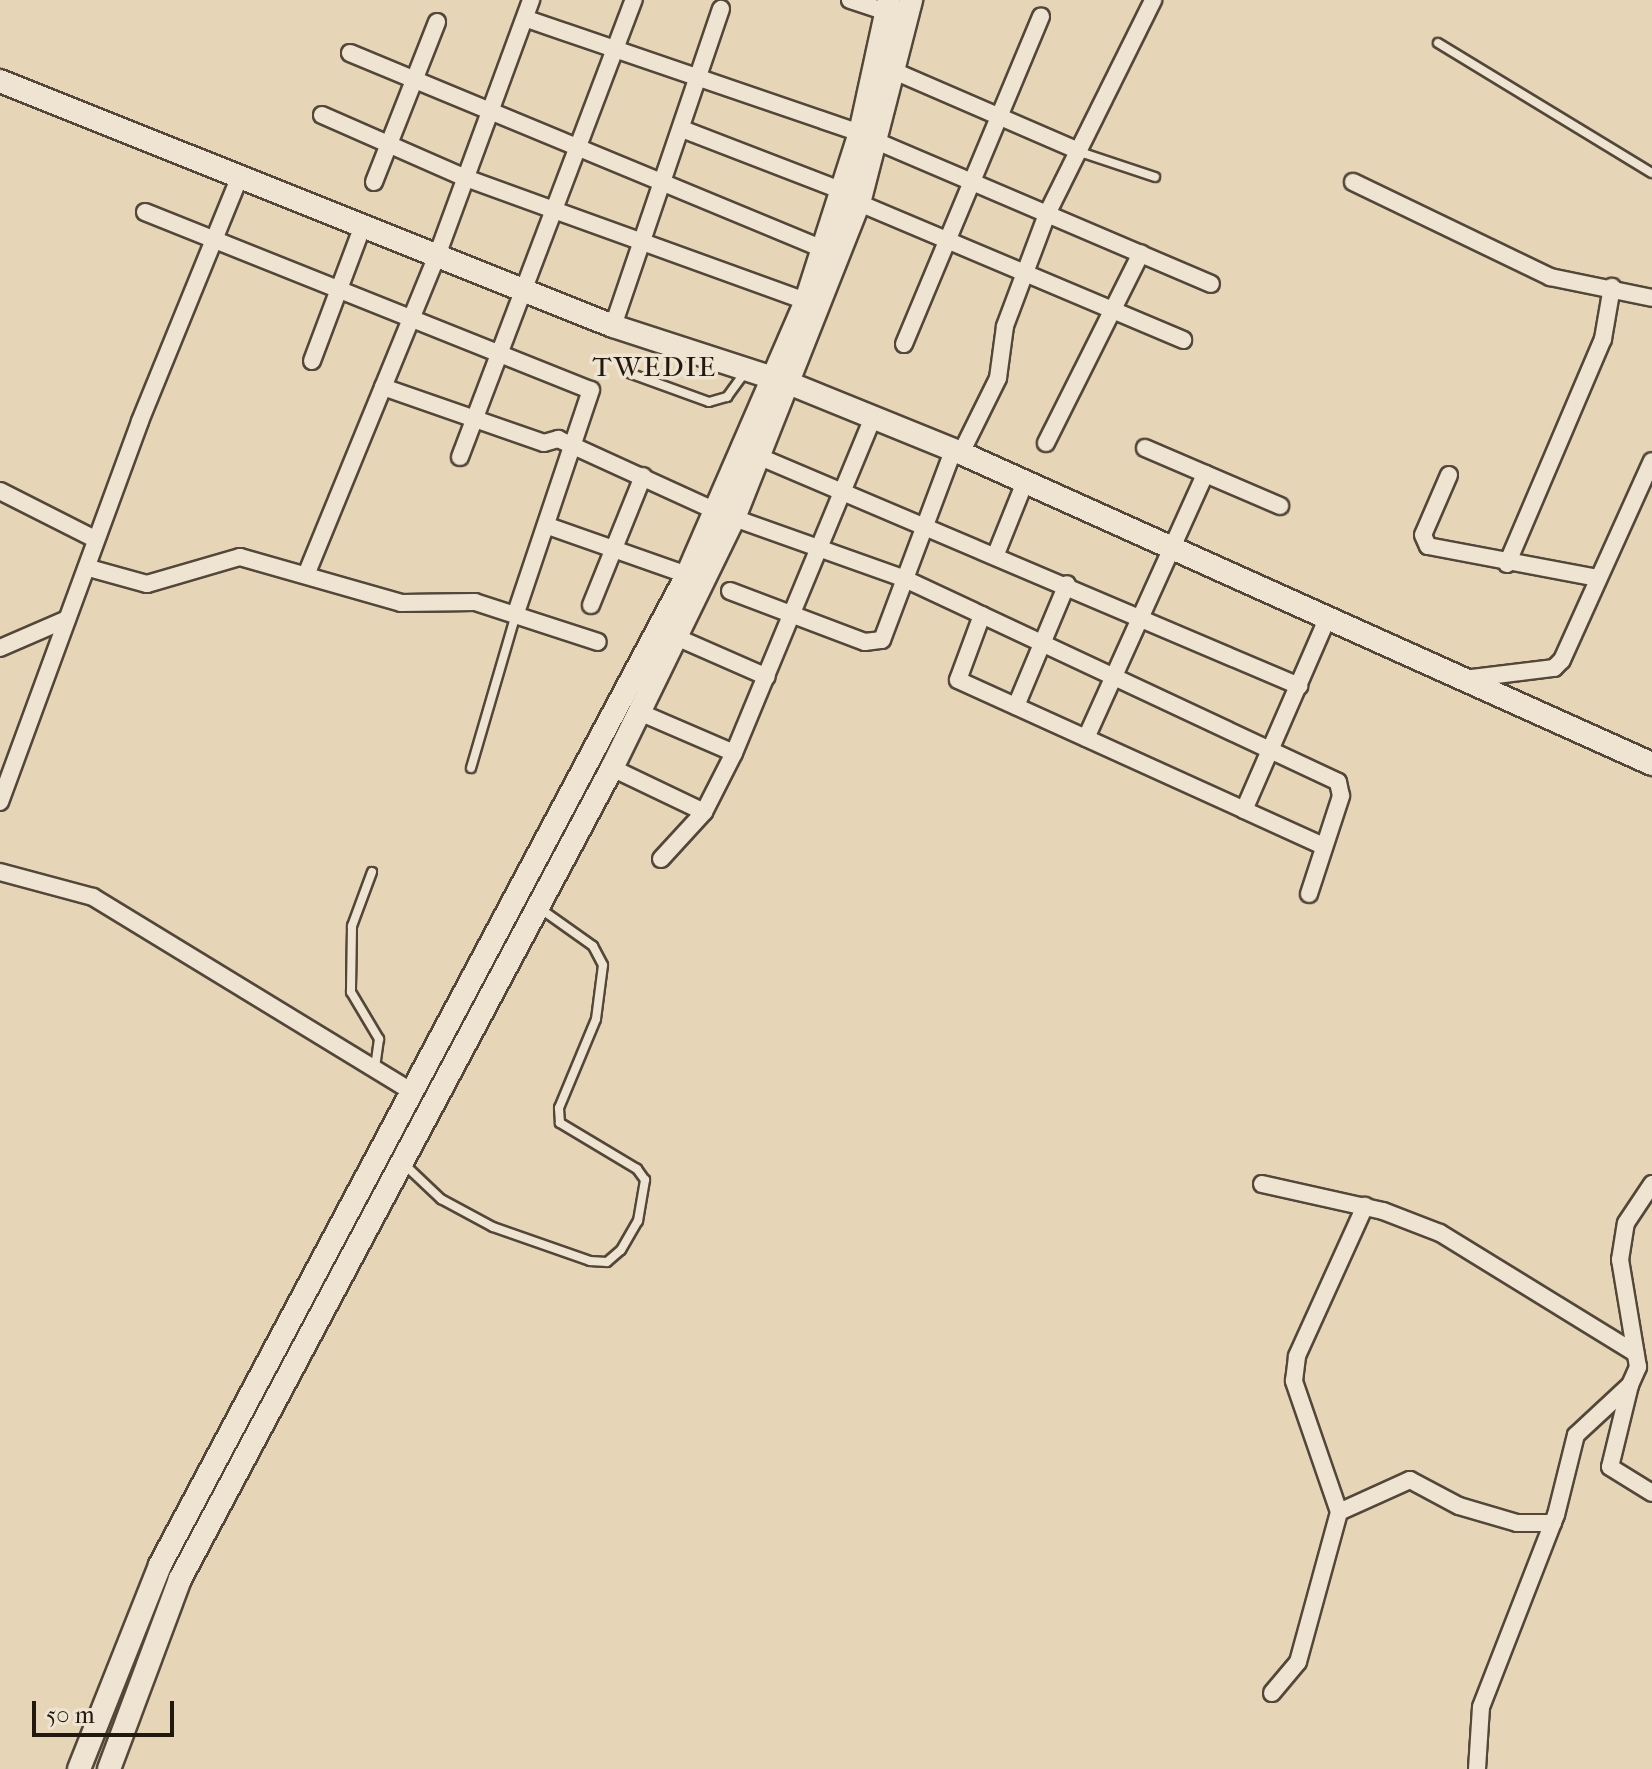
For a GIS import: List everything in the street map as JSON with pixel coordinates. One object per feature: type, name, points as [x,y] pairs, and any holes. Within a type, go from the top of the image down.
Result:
[{"type":"street","points":[[306,575],[438,253],[463,177],[527,19],[531,0]]},
{"type":"street","points":[[460,457],[556,212],[634,0]]},
{"type":"street","points":[[850,0],[888,6],[868,137]]},
{"type":"street","points":[[109,1769],[180,1579],[612,768],[676,637],[725,514],[783,382],[894,71],[911,0]]},
{"type":"street","points":[[730,591],[865,642],[882,640],[957,452],[998,378],[1005,326],[1047,214],[1153,0]]},
{"type":"street","points":[[613,326],[701,77],[721,9]]},
{"type":"street","points":[[904,344],[953,238],[1041,16]]},
{"type":"street","points":[[527,19],[868,137],[1211,284]]},
{"type":"street","points":[[374,182],[392,146],[437,22]]},
{"type":"street","points":[[350,53],[823,249]]},
{"type":"street","points":[[894,71],[1079,151]]},
{"type":"street","points":[[0,81],[239,178],[438,253],[613,326],[783,382],[873,417],[1472,678],[1652,764]]},
{"type":"street","points":[[322,115],[463,177],[806,301]]},
{"type":"street","points":[[682,129],[953,238],[1183,340]]},
{"type":"street","points":[[0,802],[67,619],[89,568],[95,539],[218,244],[239,178]]},
{"type":"street","points":[[1353,182],[1550,277],[1612,287],[1652,298]]},
{"type":"street","points":[[79,1769],[131,1625],[408,1089],[687,575],[760,457],[823,249],[851,197]]},
{"type":"street","points":[[145,212],[408,321],[591,390],[577,447],[516,613]]},
{"type":"street","points":[[312,361],[363,225]]},
{"type":"street","points":[[1046,443],[1141,253]]},
{"type":"street","points":[[1507,564],[1603,339],[1612,287]]},
{"type":"street","points":[[383,387],[474,419],[577,447],[821,554],[905,579],[1115,675],[1341,787],[1321,845],[1309,894]]},
{"type":"street","points":[[661,859],[704,812],[734,753],[821,554],[873,417]]},
{"type":"street","points":[[1145,448],[1280,506]]},
{"type":"street","points":[[760,457],[927,524],[1299,686]]},
{"type":"street","points":[[1472,678],[1554,668],[1597,578],[1646,489],[1652,461]]},
{"type":"street","points":[[1086,738],[1205,474]]},
{"type":"street","points":[[1449,475],[1423,535],[1428,546],[1507,564],[1597,578]]},
{"type":"street","points":[[591,605],[643,476]]},
{"type":"street","points":[[996,554],[1025,482]]},
{"type":"street","points":[[0,491],[95,539]]},
{"type":"street","points":[[548,526],[687,575]]},
{"type":"street","points":[[89,568],[147,584],[240,557],[401,603],[461,600],[516,613],[598,642]]},
{"type":"street","points":[[1016,706],[1067,584]]},
{"type":"street","points":[[982,615],[954,675],[1321,845]]},
{"type":"street","points":[[1244,810],[1328,617]]},
{"type":"street","points":[[0,648],[67,619]]},
{"type":"street","points":[[676,637],[767,677]]},
{"type":"street","points":[[639,712],[734,753]]},
{"type":"street","points":[[612,768],[704,812]]},
{"type":"street","points":[[0,872],[93,897],[375,1066],[408,1089]]},
{"type":"street","points":[[1262,1184],[1365,1206],[1440,1233],[1642,1363]]},
{"type":"street","points":[[1652,1184],[1626,1223],[1620,1260],[1642,1363],[1630,1385],[1610,1467],[1652,1493]]},
{"type":"street","points":[[1272,1693],[1298,1662],[1339,1512],[1294,1381],[1297,1356],[1365,1206]]},
{"type":"street","points":[[1477,1769],[1481,1707],[1553,1523],[1576,1435],[1630,1385]]},
{"type":"street","points":[[1339,1512],[1410,1480],[1459,1506],[1517,1523],[1553,1523]]},
{"type":"lane","points":[[1438,43],[1652,173]]},
{"type":"lane","points":[[1079,151],[1155,177]]},
{"type":"lane","points":[[629,373],[709,402],[727,397],[746,370]]},
{"type":"lane","points":[[471,768],[516,613]]},
{"type":"lane","points":[[372,872],[352,926],[351,992],[379,1039],[375,1066]]},
{"type":"lane","points":[[401,1162],[470,1215],[590,1261],[607,1262],[621,1250],[638,1221],[645,1180],[637,1169],[560,1123],[559,1108],[596,1019],[603,965],[593,946],[538,907]]},
{"type":"district","name":"TWEDIE","points":[[655,367]]}]
